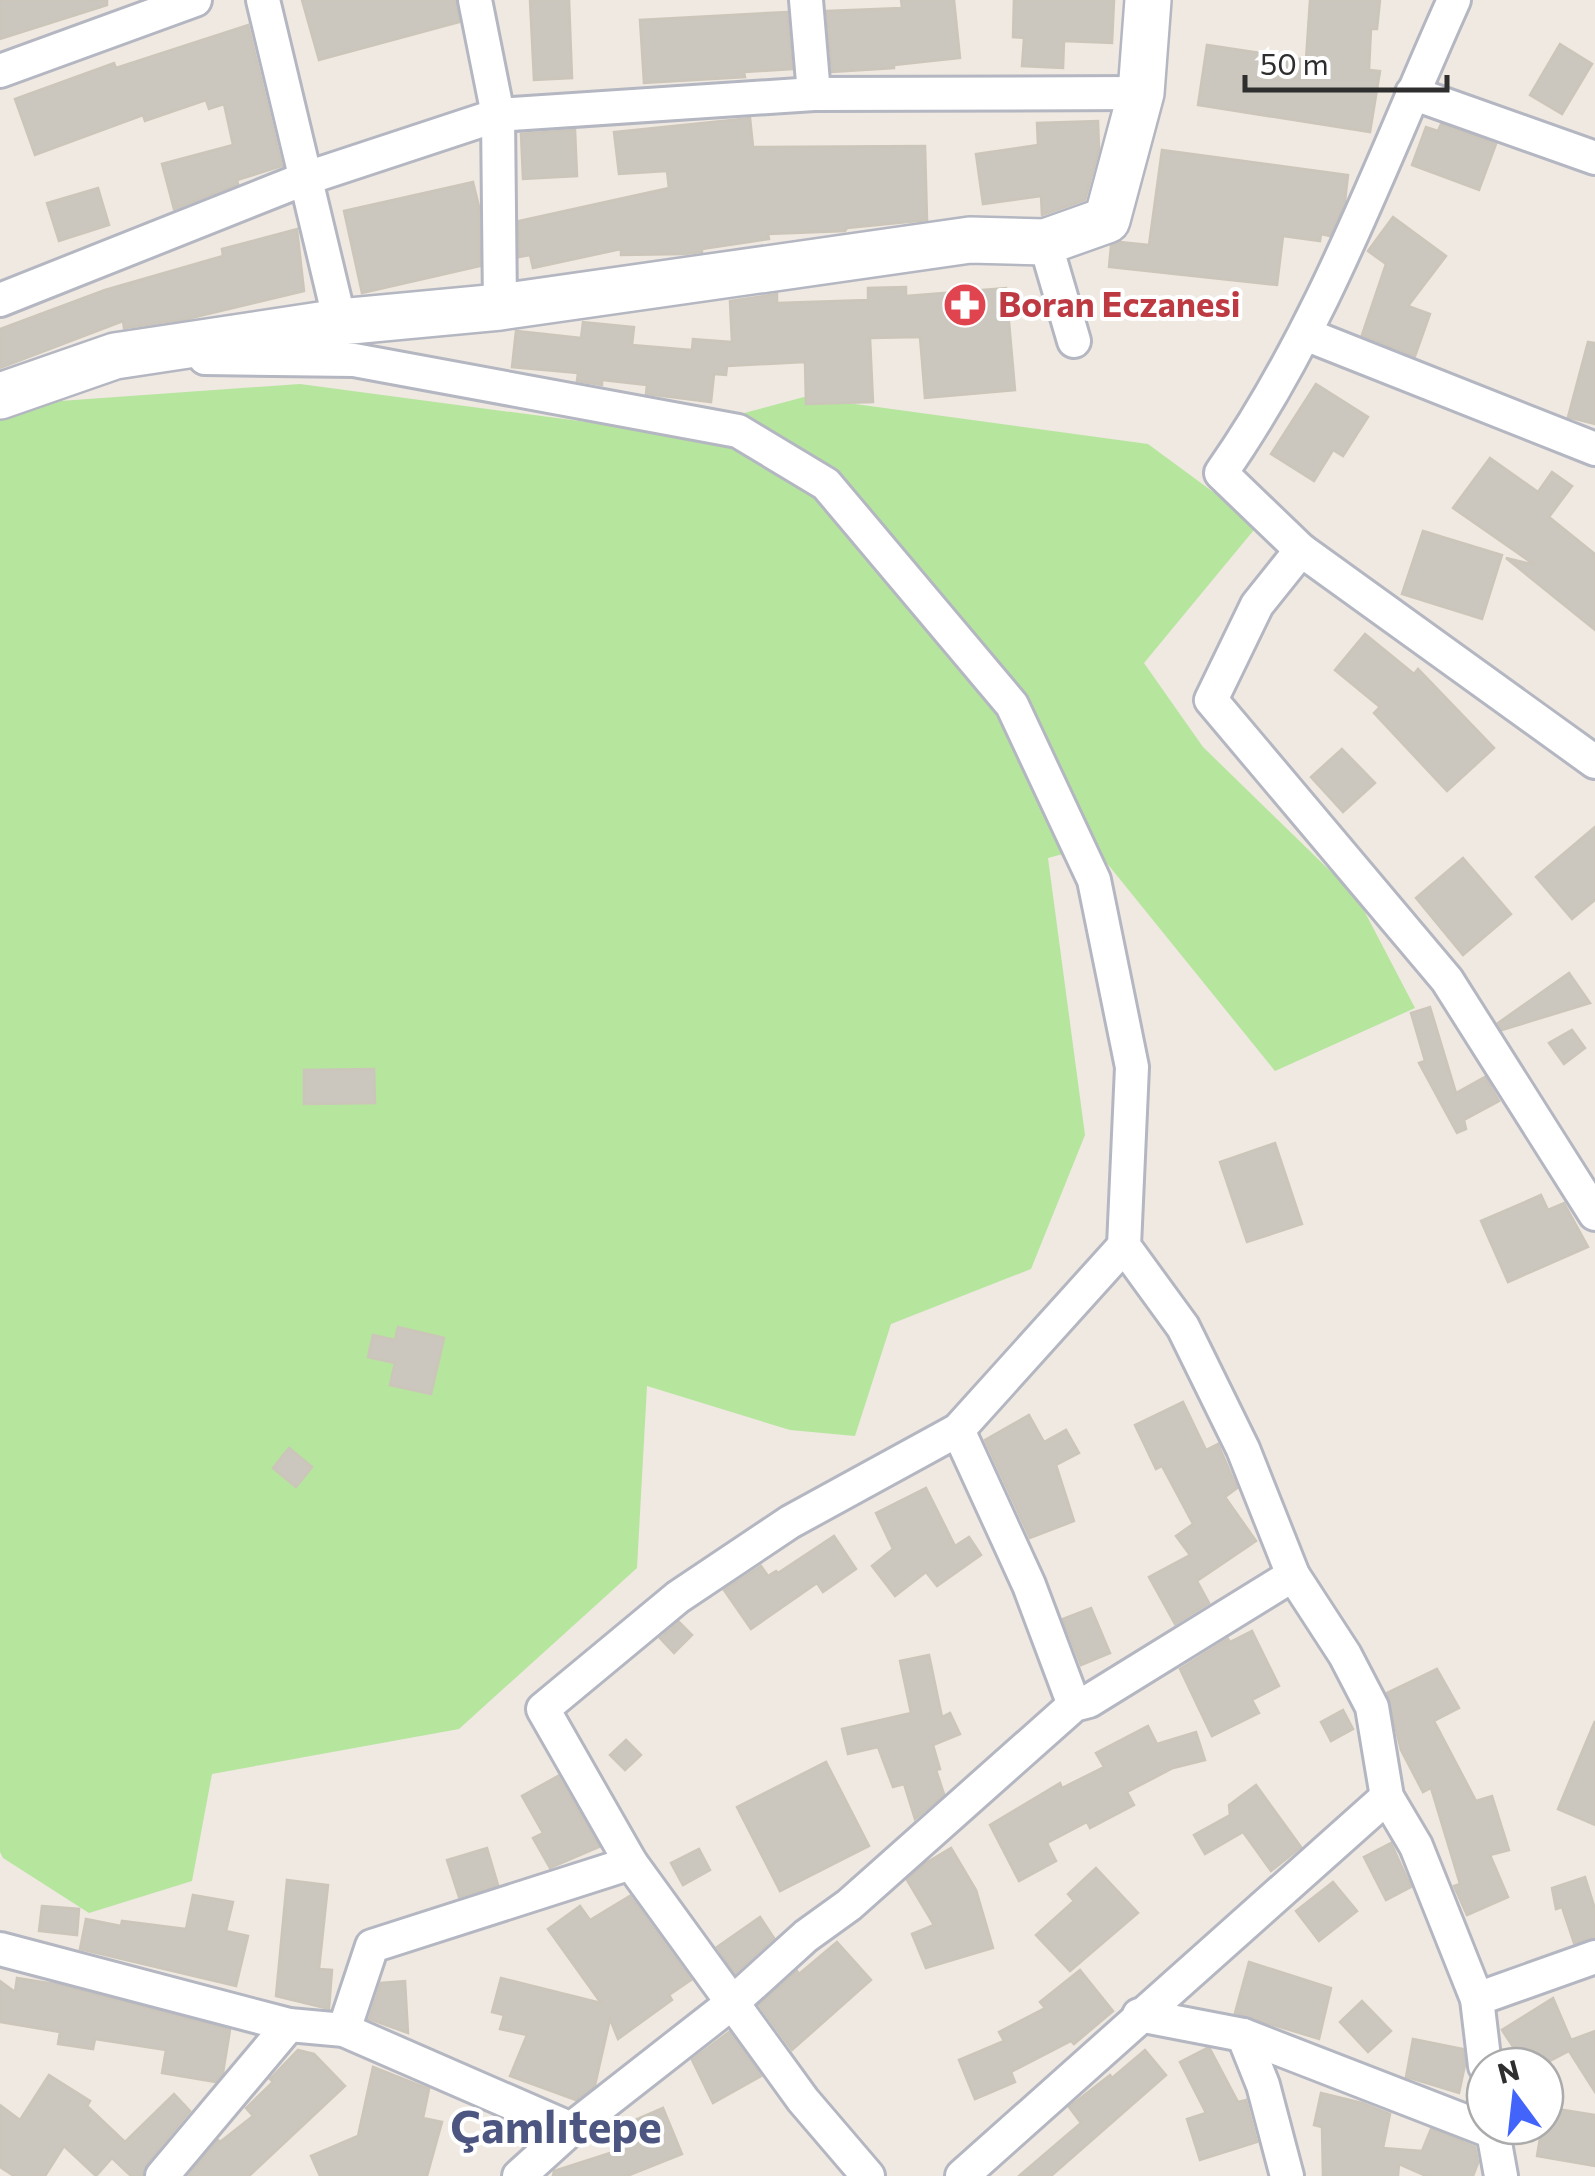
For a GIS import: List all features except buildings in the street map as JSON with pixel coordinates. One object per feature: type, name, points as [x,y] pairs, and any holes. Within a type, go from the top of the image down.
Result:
[{"type":"street","points":[[0,71],[195,0]]},
{"type":"street","points":[[263,0],[340,322]]},
{"type":"street","points":[[475,0],[498,114],[500,307]]},
{"type":"street","points":[[806,0],[814,94]]},
{"type":"street","points":[[0,396],[115,356],[340,322],[500,307],[970,240],[1045,242],[1108,220],[1140,93],[1148,0]]},
{"type":"street","points":[[1454,0],[1305,334],[1260,418],[1221,473],[1302,550],[1595,762]]},
{"type":"street","points":[[0,300],[304,179],[498,114],[814,94],[1140,93]]},
{"type":"street","points":[[1412,93],[1595,158]]},
{"type":"street","points":[[1045,242],[1074,342]]},
{"type":"street","points":[[1305,334],[1595,450]]},
{"type":"street","points":[[115,356],[354,360],[738,431],[826,484],[1012,705],[1094,880],[1132,1068],[1124,1246],[1183,1327],[1244,1448],[1294,1574],[1372,1706],[1388,1798],[1416,1846],[1477,1999],[1483,2046]]},
{"type":"street","points":[[1302,550],[1257,605],[1211,700],[1446,980],[1595,1214]]},
{"type":"street","points":[[868,2176],[803,2100],[631,1862],[543,1709],[678,1597],[790,1522],[958,1430],[1124,1246]]},
{"type":"street","points":[[958,1430],[1029,1585],[1074,1704]]},
{"type":"street","points":[[520,2176],[571,2129],[732,2003],[806,1936],[848,1905],[1074,1704],[1089,1701],[1294,1574]]},
{"type":"street","points":[[962,2176],[1388,1798]]},
{"type":"street","points":[[344,2030],[372,1946],[631,1862]]},
{"type":"street","points":[[0,1949],[290,2025],[344,2030],[571,2129]]},
{"type":"street","points":[[1477,1999],[1595,1957]]},
{"type":"street","points":[[1139,2016],[1243,2035],[1465,2118]]},
{"type":"street","points":[[162,2176],[290,2025]]},
{"type":"street","points":[[1243,2035],[1263,2085],[1287,2176]]},
{"type":"street","points":[[1496,2146],[1501,2176]]},
{"type":"green space","points":[[300,384],[669,433],[804,397],[1148,444],[1258,525],[1144,663],[1203,747],[1357,897],[1415,1008],[1275,1071],[1093,846],[1048,858],[1085,1135],[1031,1269],[891,1324],[855,1436],[790,1430],[647,1386],[637,1568],[459,1729],[212,1774],[192,1881],[89,1913],[3,1858],[0,1852],[0,408]]},
{"type":"place","name":"Boran Eczanesi","points":[[965,305]]},
{"type":"district","name":"Çamlıtepe","points":[[556,2127]]}]
